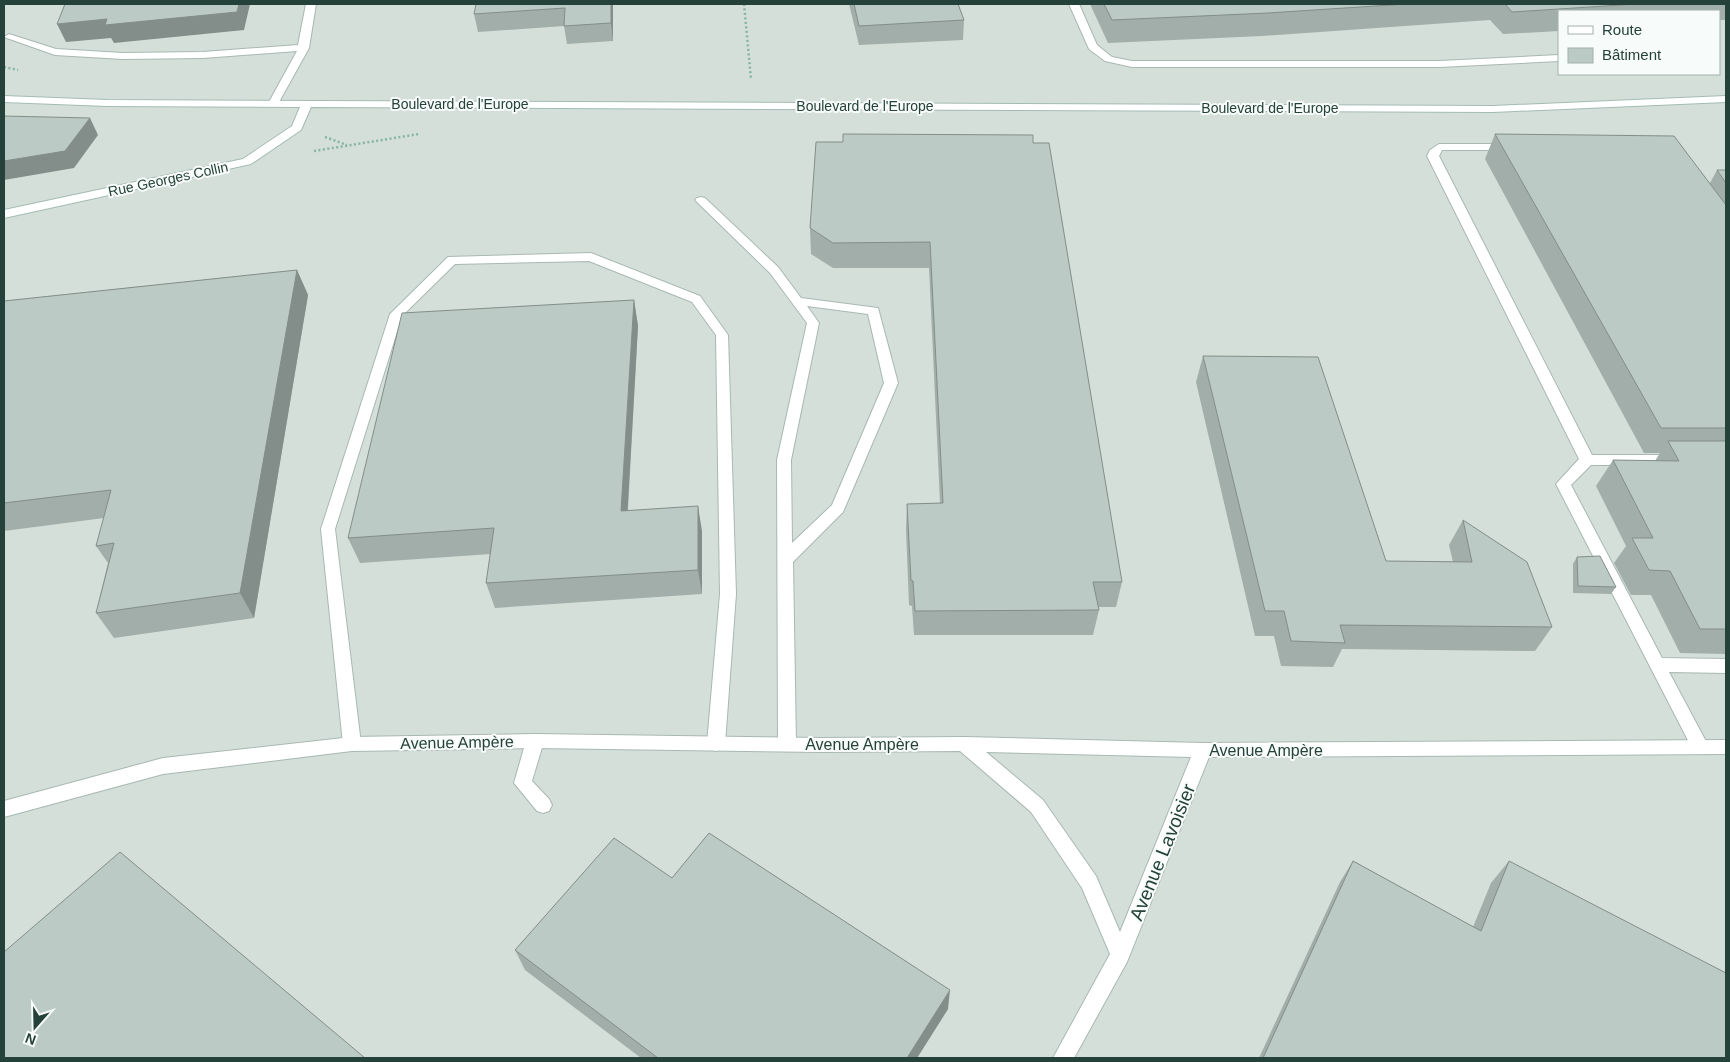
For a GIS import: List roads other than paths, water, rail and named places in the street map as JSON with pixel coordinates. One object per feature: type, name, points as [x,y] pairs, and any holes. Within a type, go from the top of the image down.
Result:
[{"type":"street","points":[[274,102],[303,48],[312,4]]},
{"type":"street","points":[[1074,4],[1093,48],[1109,59],[1132,64],[1439,64],[1558,58]]},
{"type":"street","points":[[9,37],[55,52],[123,56],[203,55],[303,48]]},
{"type":"street","name":"Boulevard de l'Europe","points":[[4,98],[107,103],[274,102],[1494,109],[1726,99]]},
{"type":"street","name":"Rue Georges Collin","points":[[4,214],[247,162],[297,128],[307,103]]},
{"type":"street","points":[[1527,147],[1439,148],[1434,152],[1433,156],[1587,460]]},
{"type":"street","points":[[701,200],[774,270],[813,323],[784,460],[788,744]]},
{"type":"street","points":[[352,744],[328,529],[396,314],[452,260],[591,257],[696,299],[722,335],[728,594],[716,744]]},
{"type":"street","points":[[785,560],[838,508],[891,383],[874,311],[796,301]]},
{"type":"street","points":[[1687,460],[1587,460],[1563,484],[1700,747]]},
{"type":"street","points":[[1658,665],[1726,666]]},
{"type":"street","points":[[535,741],[523,783],[543,805]]},
{"type":"street","name":"Avenue Ampère","points":[[4,809],[163,766],[352,744],[535,741],[716,744],[964,744],[1203,750],[1726,747]]},
{"type":"street","name":"Avenue Lavoisier","points":[[964,744],[1036,806],[1089,882],[1120,954]]},
{"type":"street","name":"Avenue Lavoisier","points":[[1063,1058],[1120,954],[1203,750]]}]
